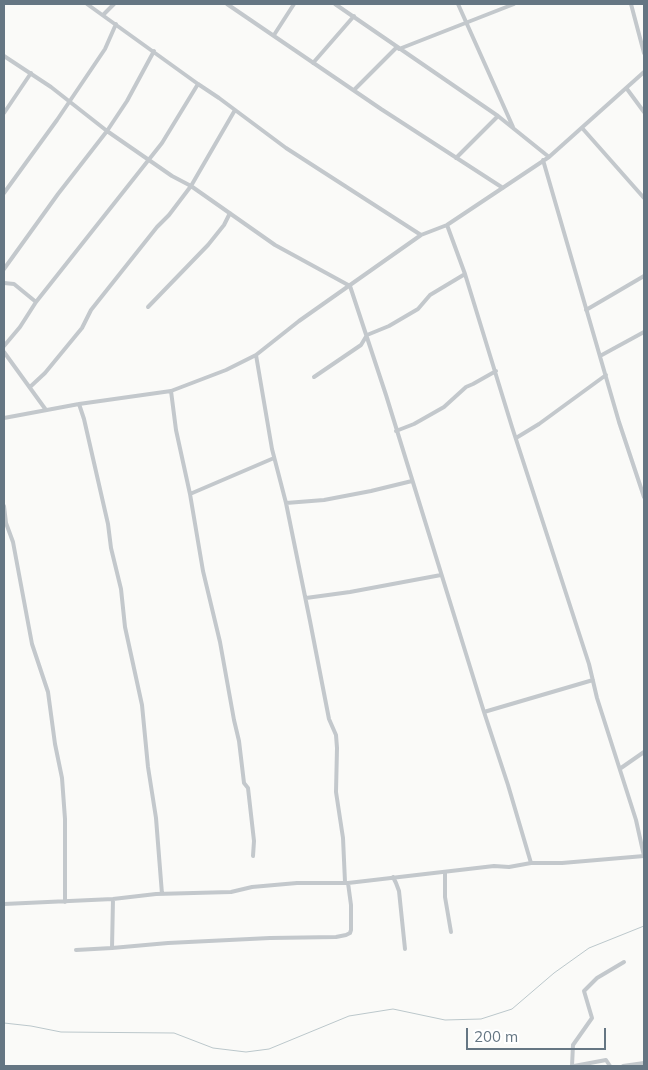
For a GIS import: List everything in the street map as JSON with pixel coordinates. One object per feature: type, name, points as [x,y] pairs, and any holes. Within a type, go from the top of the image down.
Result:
[{"type":"street","points":[[87,4],[286,148],[421,235]]},
{"type":"street","points":[[103,15],[114,4]]},
{"type":"street","points":[[227,4],[503,188]]},
{"type":"street","points":[[274,35],[294,4]]},
{"type":"street","points":[[334,4],[498,116],[549,157]]},
{"type":"street","points":[[458,4],[513,128]]},
{"type":"street","points":[[354,90],[398,48],[514,4]]},
{"type":"street","points":[[631,4],[644,53]]},
{"type":"street","points":[[313,62],[354,16]]},
{"type":"street","points":[[4,193],[105,49],[116,24]]},
{"type":"street","points":[[4,269],[58,194],[107,131],[127,101],[154,52]]},
{"type":"street","points":[[4,56],[51,87],[107,131],[191,186],[275,245],[350,286],[367,335],[531,863]]},
{"type":"street","points":[[4,418],[79,404],[171,391],[218,374],[256,354],[299,321],[421,235],[447,225],[549,157],[583,129],[644,72]]},
{"type":"street","points":[[4,113],[31,73]]},
{"type":"street","points":[[4,346],[67,262],[162,144],[198,84]]},
{"type":"street","points":[[627,89],[644,112]]},
{"type":"street","points":[[30,387],[45,373],[82,328],[91,310],[191,186],[235,110]]},
{"type":"street","points":[[456,158],[498,116]]},
{"type":"street","points":[[583,129],[644,198]]},
{"type":"street","points":[[543,160],[619,422],[644,497]]},
{"type":"street","points":[[148,308],[208,245],[224,225],[230,213]]},
{"type":"street","points":[[4,904],[113,899],[162,894],[231,892],[297,884],[346,883],[494,866],[509,867],[531,863],[562,863],[644,856],[636,820],[597,698],[594,680],[465,274],[447,225]]},
{"type":"street","points":[[314,377],[361,345],[367,335],[389,326],[418,309],[430,295],[465,274]]},
{"type":"street","points":[[586,310],[644,276]]},
{"type":"street","points":[[4,283],[14,284],[36,302]]},
{"type":"street","points":[[600,356],[644,332]]},
{"type":"street","points":[[4,352],[46,410]]},
{"type":"street","points":[[76,950],[168,943],[270,938],[314,938],[346,935],[351,930],[351,906],[346,883],[343,838],[336,792],[338,748],[336,735],[328,719],[306,598],[274,458],[256,354]]},
{"type":"street","points":[[396,431],[444,408],[466,387],[496,371]]},
{"type":"street","points":[[516,438],[539,424],[606,375]]},
{"type":"street","points":[[171,391],[176,430],[190,494],[203,571],[220,642],[239,741],[244,783],[248,788],[254,841],[253,856]]},
{"type":"street","points":[[79,404],[108,524],[111,548],[121,589],[125,627],[142,705],[148,767],[156,818],[162,894]]},
{"type":"street","points":[[190,494],[274,458]]},
{"type":"street","points":[[286,504],[324,500],[412,481]]},
{"type":"street","points":[[4,506],[32,644],[48,692],[62,778],[65,819],[65,902]]},
{"type":"street","points":[[306,598],[441,575]]},
{"type":"street","points":[[484,712],[594,680]]},
{"type":"street","points":[[620,768],[644,752]]},
{"type":"street","points":[[445,872],[445,897],[451,932]]},
{"type":"street","points":[[393,877],[399,891],[404,949]]},
{"type":"street","points":[[112,948],[113,899]]},
{"type":"street","points":[[610,1066],[606,1060],[573,1066],[573,1045],[592,1018],[584,991],[597,978],[624,962]]},
{"type":"street","points":[[622,1066],[644,1063]]},
{"type":"waterway","points":[[4,1023],[61,1032],[174,1033],[213,1048],[246,1052],[269,1049],[349,1016],[393,1009],[445,1020],[481,1019],[512,1009],[554,973],[589,948],[644,926]]}]
